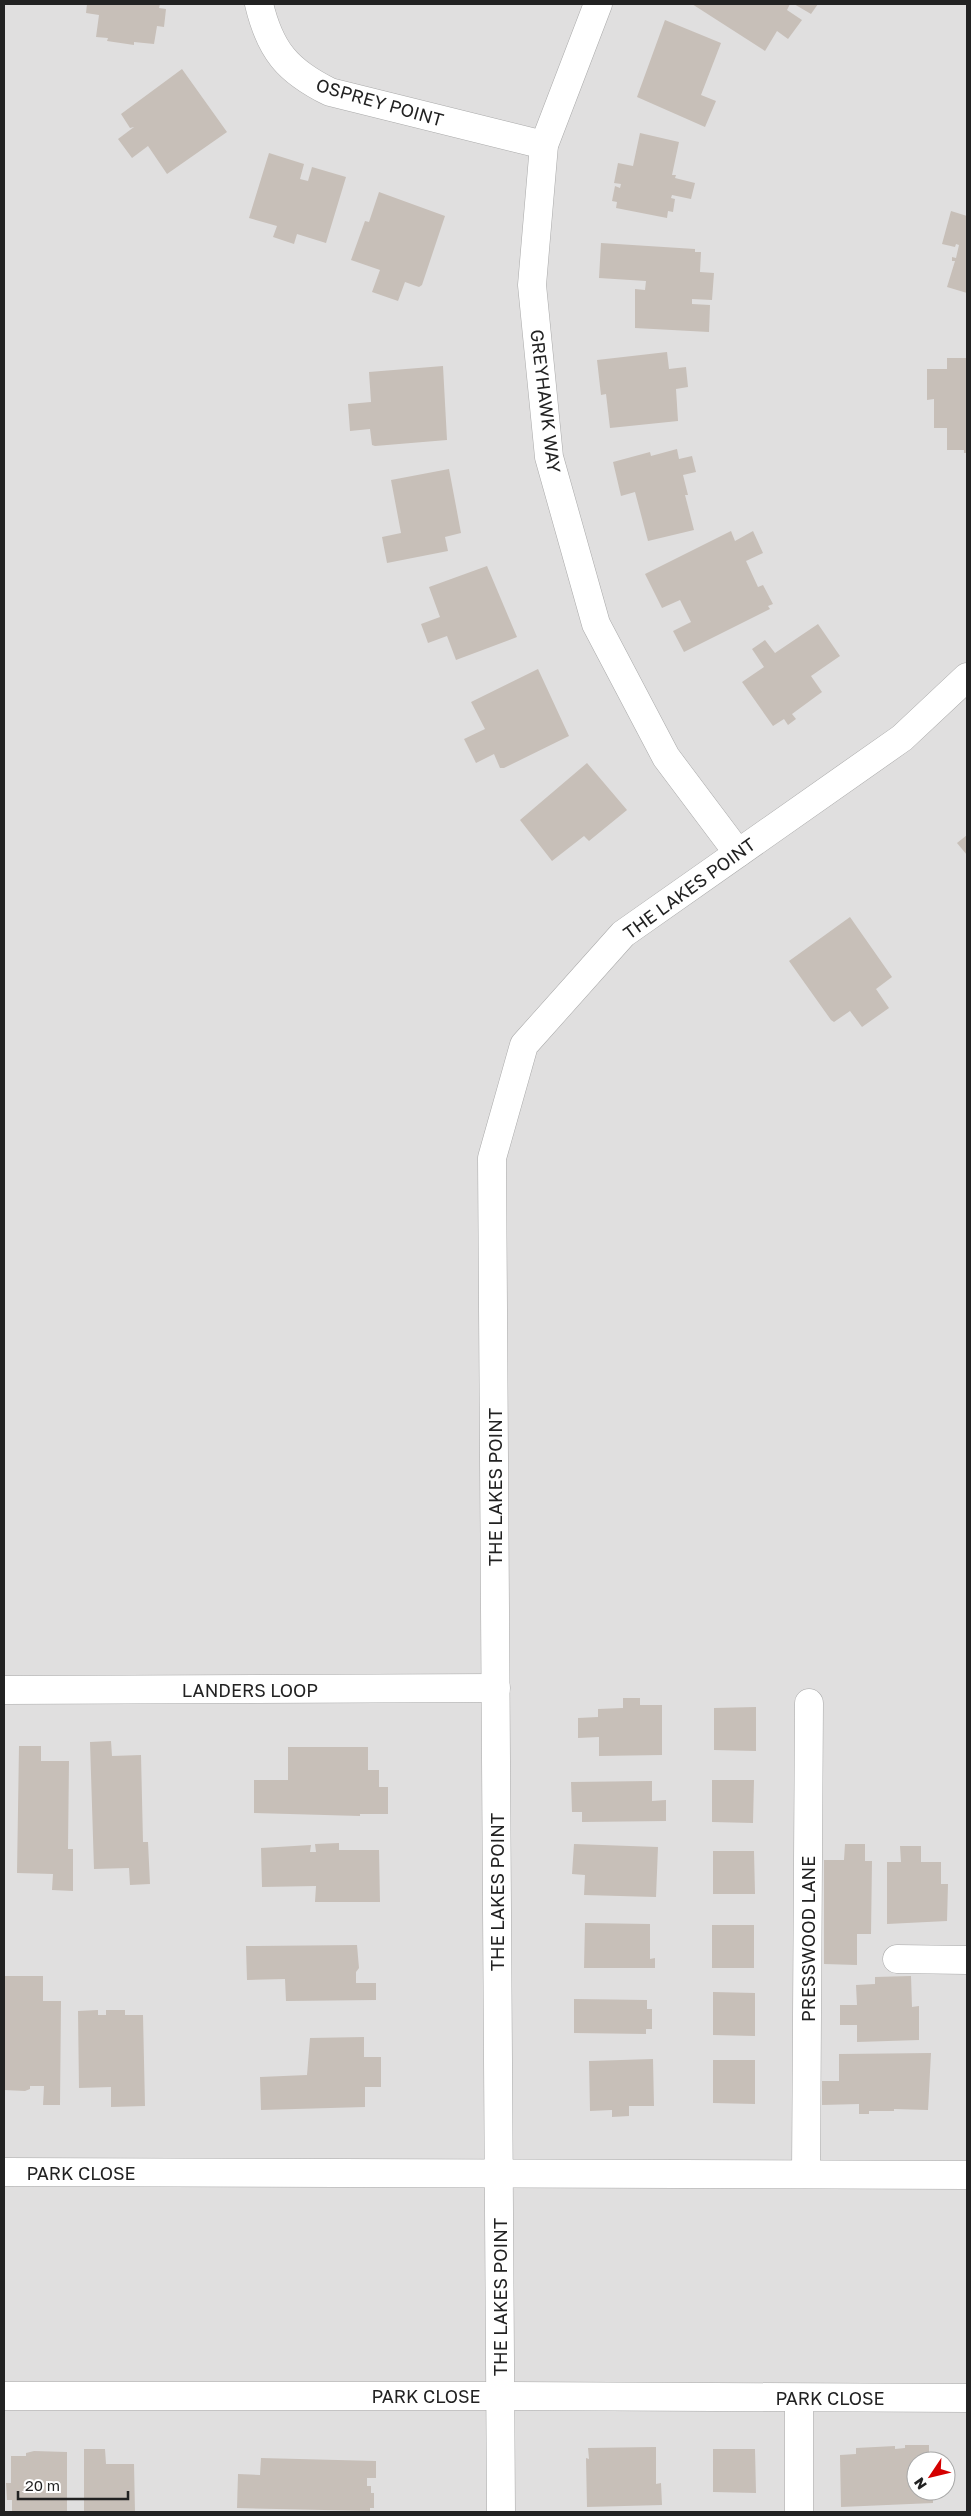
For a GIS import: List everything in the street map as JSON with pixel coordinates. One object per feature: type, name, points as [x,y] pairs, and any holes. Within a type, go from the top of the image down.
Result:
[{"type":"street","name":"OSPREY POINT","points":[[259,4],[265,31],[285,62],[306,81],[330,92],[544,145]]},
{"type":"street","name":"GREYHAWK WAY","points":[[598,4],[544,145],[532,285],[549,457],[596,624],[666,757],[738,853]]},
{"type":"street","name":"THE LAKES POINT","points":[[501,2512],[492,1158],[524,1045],[622,934],[902,738],[967,677]]},
{"type":"street","name":"LANDERS LOOP","points":[[4,1690],[496,1688]]},
{"type":"street","name":"PRESSWOOD LANE","points":[[806,2174],[809,1703]]},
{"type":"street","points":[[897,1959],[967,1960]]},
{"type":"street","name":"PARK CLOSE","points":[[4,2172],[967,2175]]},
{"type":"street","name":"PARK CLOSE","points":[[4,2396],[967,2398]]},
{"type":"street","points":[[799,2398],[799,2512]]},
{"type":"street","points":[[967,2398],[967,2418]]},
{"type":"shaded area","points":[[4,4],[967,4],[967,2512],[4,2512]]},
{"type":"building","points":[[87,4],[160,4],[159,8],[166,9],[164,27],[157,26],[154,44],[134,42],[134,45],[107,41],[108,38],[96,37],[99,15],[86,13]]},
{"type":"building","points":[[692,4],[790,4],[787,10],[802,20],[788,39],[777,31],[765,51]]},
{"type":"building","points":[[794,4],[818,4],[811,14]]},
{"type":"building","points":[[665,20],[721,43],[701,95],[716,101],[705,127],[637,97]]},
{"type":"building","points":[[182,69],[227,132],[167,174],[148,146],[132,158],[118,139],[134,127],[130,128],[121,114]]},
{"type":"building","points":[[640,133],[679,142],[672,175],[676,175],[675,178],[695,183],[691,199],[672,195],[671,198],[675,199],[673,212],[668,211],[667,218],[616,208],[617,202],[612,201],[615,186],[620,188],[621,184],[614,183],[618,163],[633,166]]},
{"type":"building","points":[[269,153],[304,164],[300,179],[308,181],[312,167],[346,177],[326,243],[297,234],[294,244],[273,237],[277,226],[249,218]]},
{"type":"building","points":[[379,192],[445,216],[422,285],[419,287],[405,282],[398,301],[372,292],[380,270],[351,260],[365,221],[369,222]]},
{"type":"building","points":[[951,211],[967,216],[967,293],[947,287],[955,261],[952,261],[952,257],[956,258],[959,245],[956,244],[955,247],[942,244]]},
{"type":"building","points":[[601,243],[695,249],[695,252],[701,252],[700,272],[714,273],[712,300],[692,299],[692,304],[710,305],[709,332],[635,328],[635,289],[645,290],[646,281],[599,278]]},
{"type":"building","points":[[667,352],[669,369],[686,367],[688,387],[676,389],[678,421],[610,428],[606,394],[601,395],[597,360]]},
{"type":"building","points":[[947,358],[967,358],[967,453],[964,453],[964,450],[947,450],[947,428],[934,428],[934,399],[927,400],[927,369],[947,369]]},
{"type":"building","points":[[443,366],[447,440],[375,446],[372,445],[370,429],[350,431],[348,404],[371,402],[369,372]]},
{"type":"building","points":[[677,449],[679,459],[692,456],[696,472],[683,475],[688,495],[685,495],[694,530],[648,541],[635,492],[621,496],[613,462],[650,452],[651,456]]},
{"type":"building","points":[[449,469],[461,533],[445,537],[448,551],[387,563],[382,537],[401,533],[391,480]]},
{"type":"building","points":[[731,531],[735,541],[753,531],[763,553],[746,561],[758,587],[763,585],[773,604],[768,606],[770,609],[684,652],[673,631],[691,622],[680,600],[662,608],[645,574]]},
{"type":"building","points":[[487,566],[517,637],[456,660],[447,636],[428,643],[421,624],[440,617],[429,587]]},
{"type":"building","points":[[818,624],[840,656],[811,676],[822,692],[792,714],[796,719],[788,725],[784,719],[773,726],[742,682],[764,667],[752,649],[765,640],[775,653]]},
{"type":"building","points":[[538,669],[569,736],[504,768],[500,768],[494,754],[476,763],[464,739],[485,729],[471,702]]},
{"type":"building","points":[[587,763],[627,810],[589,841],[584,836],[552,861],[520,820]]},
{"type":"building","points":[[967,835],[967,855],[957,843]]},
{"type":"building","points":[[850,917],[892,977],[876,989],[889,1008],[862,1027],[850,1011],[834,1022],[831,1020],[789,961]]},
{"type":"building","points":[[623,1698],[640,1698],[640,1705],[662,1705],[662,1755],[599,1756],[599,1737],[578,1738],[578,1718],[598,1717],[598,1709],[623,1708]]},
{"type":"building","points":[[756,1707],[756,1751],[714,1750],[714,1708]]},
{"type":"building","points":[[111,1741],[112,1756],[141,1755],[143,1842],[148,1842],[150,1884],[130,1885],[129,1868],[94,1869],[90,1742]]},
{"type":"building","points":[[19,1746],[41,1746],[41,1761],[69,1761],[68,1849],[73,1849],[73,1891],[52,1890],[53,1874],[17,1873]]},
{"type":"building","points":[[288,1747],[368,1747],[368,1770],[379,1770],[379,1787],[388,1787],[388,1814],[360,1814],[360,1816],[254,1813],[254,1780],[288,1780]]},
{"type":"building","points":[[712,1780],[754,1780],[753,1823],[712,1822]]},
{"type":"building","points":[[652,1781],[652,1801],[666,1800],[666,1821],[582,1822],[582,1812],[572,1812],[571,1782]]},
{"type":"building","points":[[339,1843],[339,1850],[379,1850],[380,1902],[315,1902],[316,1886],[262,1887],[261,1848],[311,1845],[310,1852],[316,1852],[315,1844]]},
{"type":"building","points":[[574,1844],[658,1847],[656,1897],[584,1895],[585,1875],[572,1874]]},
{"type":"building","points":[[845,1844],[865,1844],[865,1861],[872,1861],[871,1934],[857,1934],[857,1965],[824,1964],[824,1860],[844,1860]]},
{"type":"building","points":[[900,1846],[921,1846],[921,1862],[941,1862],[941,1884],[948,1884],[947,1921],[887,1924],[887,1862],[901,1862]]},
{"type":"building","points":[[713,1851],[754,1851],[755,1894],[713,1894]]},
{"type":"building","points":[[585,1923],[650,1924],[650,1959],[655,1958],[655,1968],[584,1968]]},
{"type":"building","points":[[712,1925],[754,1925],[754,1968],[712,1968]]},
{"type":"building","points":[[357,1945],[359,1968],[356,1972],[356,1983],[376,1983],[376,2000],[286,2001],[285,1979],[247,1980],[246,1946]]},
{"type":"building","points":[[4,1976],[43,1976],[43,2001],[61,2001],[60,2105],[43,2105],[44,2086],[30,2086],[30,2089],[25,2091],[4,2090]]},
{"type":"building","points":[[911,1976],[912,2007],[919,2006],[919,2040],[857,2042],[857,2025],[840,2025],[840,2005],[857,2005],[856,1985],[875,1984],[875,1977]]},
{"type":"building","points":[[713,1992],[755,1993],[755,2036],[713,2035]]},
{"type":"building","points":[[574,1999],[647,2000],[647,2009],[652,2009],[652,2029],[646,2029],[646,2034],[574,2033]]},
{"type":"building","points":[[98,2010],[98,2015],[106,2015],[106,2010],[125,2010],[125,2015],[143,2015],[145,2106],[111,2107],[111,2087],[79,2088],[78,2011]]},
{"type":"building","points":[[364,2037],[364,2057],[381,2057],[381,2087],[365,2087],[365,2107],[261,2110],[260,2077],[307,2075],[310,2038]]},
{"type":"building","points":[[931,2053],[928,2110],[894,2109],[894,2111],[869,2111],[869,2114],[859,2114],[859,2104],[822,2105],[822,2081],[839,2081],[839,2054]]},
{"type":"building","points":[[653,2059],[654,2106],[629,2106],[629,2116],[612,2117],[612,2110],[590,2111],[589,2061]]},
{"type":"building","points":[[713,2060],[755,2060],[755,2104],[713,2103]]},
{"type":"building","points":[[905,2445],[929,2445],[929,2451],[906,2451],[906,2501],[933,2501],[933,2503],[841,2507],[840,2455],[856,2454],[856,2448],[895,2446],[895,2449],[905,2448]]},
{"type":"building","points":[[656,2447],[656,2484],[661,2483],[662,2505],[587,2507],[586,2458],[589,2459],[588,2448]]},
{"type":"building","points":[[84,2449],[105,2449],[106,2464],[134,2464],[135,2512],[84,2512]]},
{"type":"building","points":[[713,2449],[755,2449],[756,2493],[713,2492]]},
{"type":"building","points":[[34,2451],[67,2452],[67,2511],[12,2512],[12,2500],[7,2500],[6,2483],[11,2483],[11,2456],[26,2456],[26,2453]]},
{"type":"building","points":[[261,2458],[376,2461],[376,2478],[367,2478],[367,2486],[371,2486],[371,2493],[374,2493],[374,2508],[370,2508],[370,2511],[237,2508],[238,2474],[260,2475]]}]
